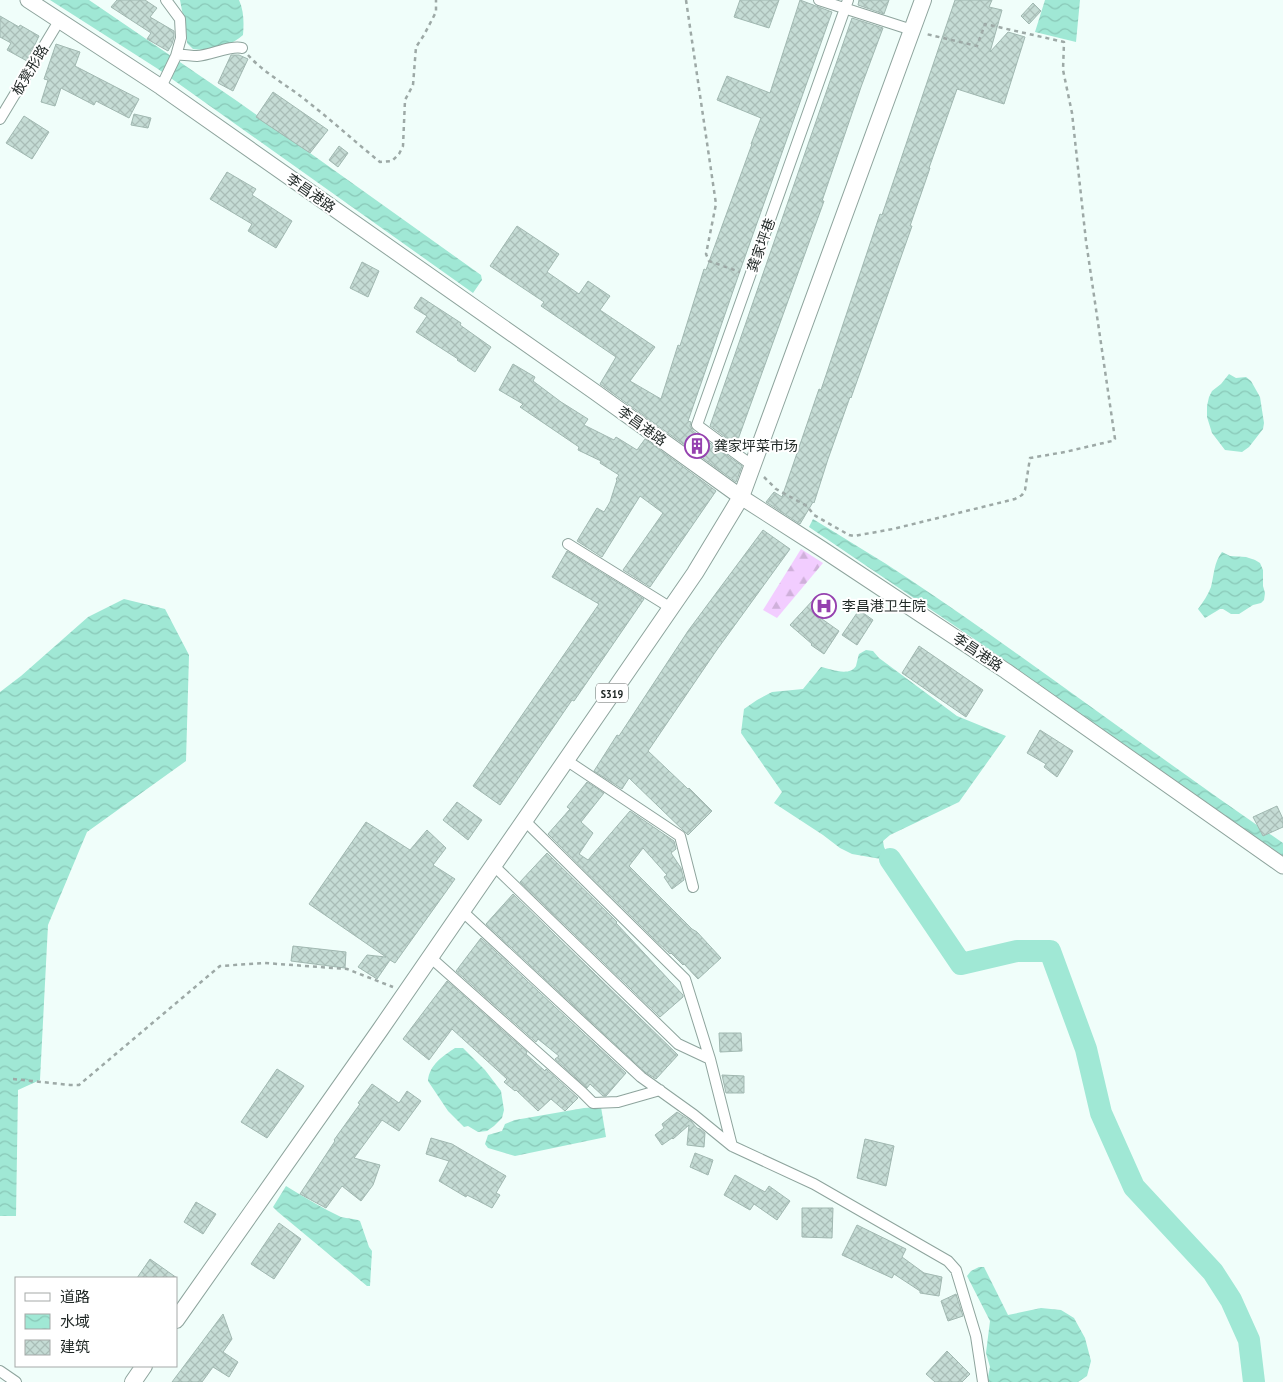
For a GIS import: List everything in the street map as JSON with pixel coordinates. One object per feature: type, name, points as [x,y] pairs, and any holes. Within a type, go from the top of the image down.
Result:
[{"type":"main road","name":"S319","points":[[178,1317],[406,992],[671,608],[742,497],[923,0]]},
{"type":"main road","points":[[133,1382],[143,1367]]},
{"type":"street","name":"李昌港路","points":[[28,0],[59,21],[163,83],[742,497],[1006,671],[1283,866]]},
{"type":"street","points":[[163,83],[176,56],[181,38],[180,19],[166,0]]},
{"type":"street","points":[[819,0],[847,4],[912,30]]},
{"type":"street","name":"龚家坪巷","points":[[753,466],[697,425],[847,4]]},
{"type":"street","name":"板凳形路","points":[[0,119],[59,21]]},
{"type":"street","points":[[176,56],[184,54],[196,56],[219,52],[236,46],[242,48]]},
{"type":"street","points":[[568,544],[671,608]]},
{"type":"street","points":[[566,760],[680,836],[693,887]]},
{"type":"street","points":[[524,820],[686,979],[710,1059],[732,1146]]},
{"type":"street","points":[[494,865],[678,1044],[710,1059]]},
{"type":"street","points":[[462,911],[641,1077],[694,1115],[732,1146],[814,1184],[948,1261],[956,1270],[976,1336],[983,1382]]},
{"type":"street","points":[[430,957],[593,1103],[618,1102],[660,1090]]},
{"type":"street","points":[[0,1371],[16,1382]]},
{"type":"path","points":[[242,48],[253,60],[304,98],[380,162],[392,161],[399,154],[403,146],[405,100],[413,85],[416,47],[436,12],[436,0]]},
{"type":"path","points":[[686,0],[716,204],[706,254],[710,261],[750,275]]},
{"type":"path","points":[[753,466],[776,489],[807,506],[814,515],[854,536],[1015,499],[1022,495],[1025,490],[1030,458],[1074,450],[1115,439],[1086,241],[1072,113],[1063,70],[1064,42],[985,24],[978,46],[912,30]]},
{"type":"path","points":[[13,1079],[70,1085],[79,1084],[220,966],[266,963],[347,969],[406,992]]},
{"type":"green space","points":[[801,549],[823,563],[777,618],[763,610]]},
{"type":"water","points":[[50,0],[89,0],[237,101],[481,275],[482,280],[473,293],[158,69]]},
{"type":"water","points":[[180,0],[239,0],[242,8],[243,35],[220,47],[206,50],[193,49],[187,43]]},
{"type":"water","points":[[1045,0],[1080,0],[1076,42],[1035,32]]},
{"type":"water","points":[[1229,374],[1236,378],[1246,377],[1251,381],[1260,397],[1264,423],[1263,429],[1249,447],[1242,452],[1225,450],[1212,433],[1207,417],[1207,406],[1212,391]]},
{"type":"water","points":[[813,519],[956,611],[1283,843],[1283,856],[983,645],[809,527]]},
{"type":"water","points":[[1222,552],[1230,556],[1246,557],[1260,563],[1263,570],[1264,600],[1239,614],[1231,614],[1220,609],[1205,618],[1198,609],[1210,590],[1216,564]]},
{"type":"water","points":[[124,599],[165,609],[189,655],[186,761],[87,832],[48,925],[40,1080],[18,1090],[16,1216],[0,1216],[0,692],[88,617]]},
{"type":"water","points":[[866,650],[873,651],[879,658],[957,716],[1006,736],[959,802],[890,835],[883,841],[892,863],[852,854],[840,848],[774,803],[782,792],[741,733],[744,709],[757,700],[772,692],[803,689],[821,667],[844,672],[849,671],[856,666],[859,654]]},
{"type":"water","points":[[455,1048],[463,1048],[485,1070],[501,1091],[504,1110],[502,1118],[487,1131],[478,1132],[468,1126],[464,1127],[448,1111],[428,1081],[434,1066],[441,1058]]},
{"type":"water","points":[[601,1107],[606,1137],[515,1156],[488,1148],[485,1144],[488,1135],[502,1131],[505,1124],[515,1120],[584,1108]]},
{"type":"water","points":[[286,1186],[341,1217],[360,1221],[372,1251],[370,1286],[367,1286],[273,1207]]},
{"type":"water","points":[[984,1267],[1008,1315],[1041,1308],[1061,1310],[1074,1318],[1085,1338],[1091,1361],[1087,1376],[1078,1382],[987,1382],[990,1367],[986,1353],[990,1321],[967,1276],[971,1271]]},
{"type":"building","points":[[117,0],[145,0],[157,8],[150,17],[174,31],[172,44],[168,51],[147,39],[151,33],[111,7]]},
{"type":"building","points":[[740,0],[779,0],[769,28],[734,17]]},
{"type":"building","points":[[800,0],[832,12],[688,421],[691,422],[690,426],[693,431],[742,466],[736,482],[600,384],[616,357],[541,306],[544,302],[490,266],[517,226],[559,254],[547,272],[579,294],[588,281],[610,296],[600,310],[655,347],[630,381],[661,399],[704,269],[706,270],[761,118],[717,100],[727,76],[770,93]]},
{"type":"building","points":[[859,0],[889,0],[884,14],[858,5]]},
{"type":"building","points":[[955,0],[992,0],[989,7],[1002,10],[990,52],[1008,32],[1025,37],[1004,104],[957,89],[910,226],[912,226],[814,503],[800,524],[766,502],[774,492],[782,497],[819,389],[821,390],[880,214],[882,215]]},
{"type":"building","points":[[1033,3],[1041,11],[1029,24],[1021,16]]},
{"type":"building","points":[[0,16],[39,36],[27,61],[7,50],[11,43],[0,37]]},
{"type":"building","points":[[852,18],[883,28],[822,201],[824,201],[736,445],[710,426]]},
{"type":"building","points":[[56,44],[80,52],[75,66],[139,99],[129,118],[96,101],[94,105],[61,88],[55,106],[41,102],[48,80],[44,79]]},
{"type":"building","points":[[231,55],[239,55],[248,59],[233,91],[218,83]]},
{"type":"building","points":[[273,92],[328,130],[310,153],[256,117]]},
{"type":"building","points":[[134,114],[151,118],[148,128],[131,125]]},
{"type":"building","points":[[24,116],[49,132],[32,159],[6,143]]},
{"type":"building","points":[[339,146],[348,153],[338,167],[329,160]]},
{"type":"building","points":[[227,172],[256,189],[252,195],[292,221],[276,248],[248,231],[252,224],[210,199]]},
{"type":"building","points":[[362,262],[379,271],[368,297],[350,288]]},
{"type":"building","points":[[421,297],[461,323],[460,325],[491,347],[475,372],[416,332],[427,316],[414,308]]},
{"type":"building","points":[[513,364],[535,377],[533,381],[588,419],[584,425],[614,440],[616,437],[637,450],[645,439],[716,491],[650,587],[623,570],[663,513],[640,496],[602,557],[577,541],[597,508],[604,512],[610,502],[616,479],[619,475],[600,463],[601,461],[578,450],[579,447],[520,407],[523,404],[499,390]]},
{"type":"building","points":[[763,530],[790,549],[716,651],[648,751],[712,811],[688,835],[629,778],[622,789],[594,771],[688,631]]},
{"type":"building","points":[[567,551],[644,599],[500,805],[473,786],[599,604],[552,577]]},
{"type":"building","points":[[814,599],[828,612],[822,619],[839,631],[824,654],[811,645],[790,625]]},
{"type":"building","points":[[859,610],[873,620],[857,645],[842,635]]},
{"type":"building","points":[[919,646],[983,690],[966,717],[902,673]]},
{"type":"building","points":[[1040,730],[1073,751],[1057,777],[1044,767],[1046,764],[1027,753]]},
{"type":"building","points":[[587,782],[604,793],[581,822],[593,833],[579,854],[588,860],[630,811],[674,841],[676,849],[671,853],[681,868],[684,880],[672,889],[664,877],[667,875],[643,848],[629,866],[721,958],[698,979],[684,964],[653,938],[548,834],[570,809],[567,807]]},
{"type":"building","points":[[457,802],[482,820],[468,840],[443,820]]},
{"type":"building","points":[[1277,806],[1283,819],[1283,827],[1263,836],[1253,817]]},
{"type":"building","points":[[366,822],[410,850],[427,830],[446,848],[433,865],[455,879],[395,963],[390,960],[377,979],[358,967],[367,955],[386,957],[309,904]]},
{"type":"building","points":[[547,853],[617,922],[683,995],[660,1017],[520,882]]},
{"type":"building","points":[[513,894],[678,1055],[656,1079],[645,1072],[486,924]]},
{"type":"building","points":[[481,938],[626,1073],[606,1096],[603,1096],[590,1084],[587,1088],[555,1059],[559,1056],[538,1039],[536,1042],[456,971]]},
{"type":"building","points":[[293,946],[346,952],[345,968],[291,961]]},
{"type":"building","points":[[447,981],[527,1052],[526,1054],[545,1071],[546,1069],[578,1098],[565,1111],[551,1099],[538,1111],[516,1090],[504,1082],[507,1079],[452,1029],[429,1060],[403,1039]]},
{"type":"building","points":[[719,1033],[741,1033],[742,1051],[720,1052]]},
{"type":"building","points":[[277,1069],[304,1086],[267,1138],[241,1122]]},
{"type":"building","points":[[722,1075],[744,1076],[744,1093],[726,1093]]},
{"type":"building","points":[[372,1084],[399,1103],[407,1091],[421,1101],[399,1131],[382,1120],[354,1158],[380,1165],[373,1185],[361,1201],[342,1186],[326,1208],[300,1194]]},
{"type":"building","points":[[677,1112],[705,1133],[704,1147],[687,1145],[689,1125],[673,1139],[662,1145],[655,1135],[664,1128],[662,1124]]},
{"type":"building","points":[[431,1138],[452,1144],[506,1176],[496,1193],[500,1195],[492,1208],[467,1195],[466,1197],[439,1181],[449,1161],[426,1154]]},
{"type":"building","points":[[865,1139],[894,1146],[886,1186],[857,1178]]},
{"type":"building","points":[[695,1153],[713,1160],[708,1175],[690,1167]]},
{"type":"building","points":[[735,1175],[765,1192],[769,1186],[790,1201],[777,1220],[754,1204],[750,1210],[724,1195]]},
{"type":"building","points":[[196,1202],[216,1214],[203,1234],[184,1222]]},
{"type":"building","points":[[802,1208],[833,1208],[832,1238],[802,1237]]},
{"type":"building","points":[[279,1223],[301,1239],[274,1279],[251,1264]]},
{"type":"building","points":[[857,1225],[906,1249],[902,1257],[924,1273],[942,1277],[939,1296],[920,1293],[920,1291],[894,1274],[892,1278],[842,1255]]},
{"type":"building","points":[[150,1259],[176,1277],[138,1277]]},
{"type":"building","points":[[956,1294],[963,1316],[948,1321],[941,1301]]},
{"type":"building","points":[[223,1314],[232,1339],[223,1352],[238,1362],[229,1377],[213,1367],[202,1382],[172,1382]]},
{"type":"building","points":[[947,1351],[970,1374],[962,1382],[935,1382],[926,1374]]},
{"type":"waterway","points":[[890,859],[961,964],[1017,951],[1050,951],[1086,1049],[1101,1113],[1134,1187],[1213,1272],[1231,1300],[1249,1340],[1254,1382]]},
{"type":"place","name":"龚家坪菜市场","points":[[697,446]]},
{"type":"place","name":"李昌港卫生院","points":[[824,606]]}]
